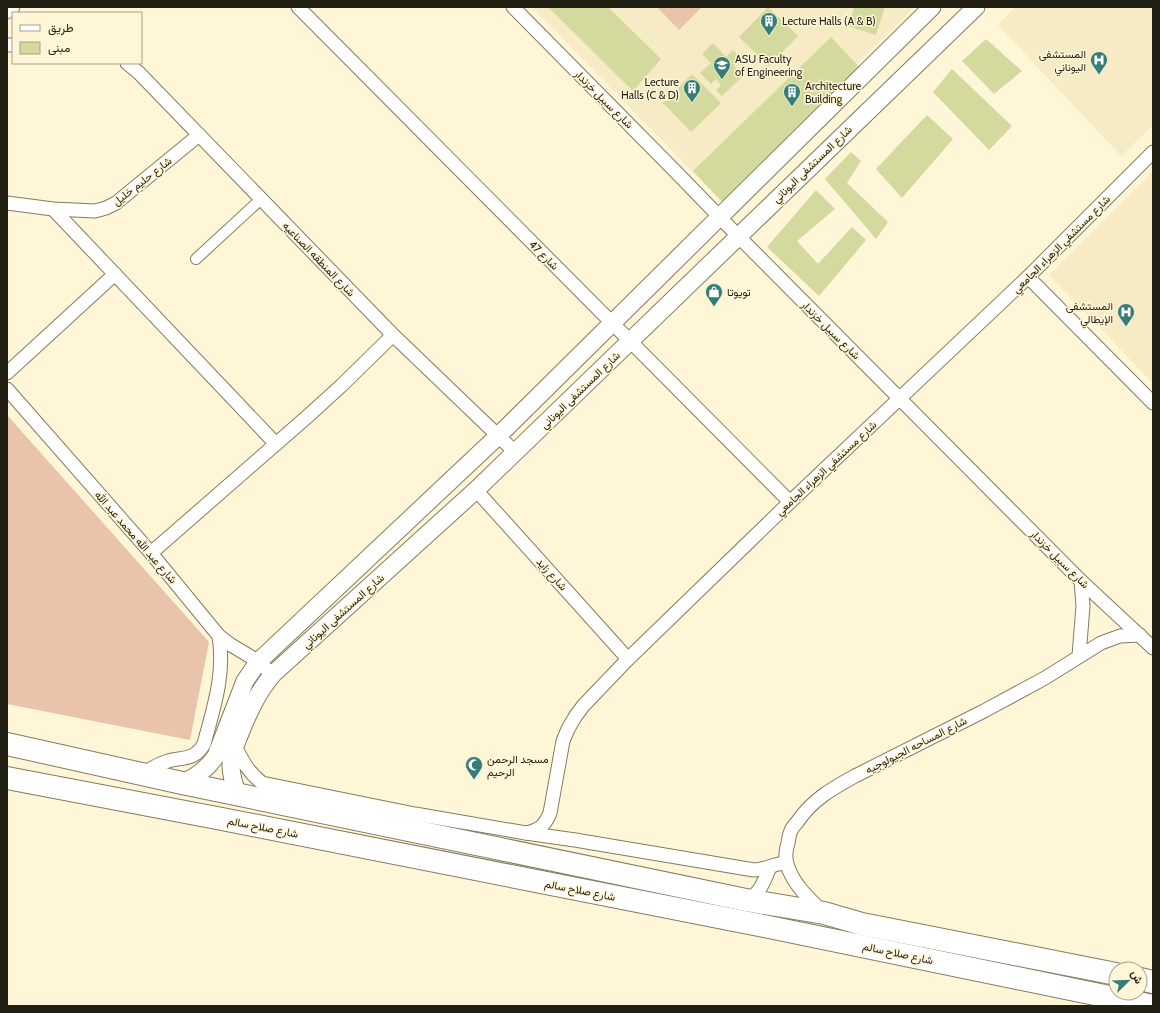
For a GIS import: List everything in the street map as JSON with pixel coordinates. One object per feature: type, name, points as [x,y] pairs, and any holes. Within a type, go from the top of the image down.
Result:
[{"type":"highway","name":"شارع صلاح سالم","points":[[7,744],[238,795],[746,900],[824,913],[862,924],[1108,972]]},
{"type":"highway","name":"شارع صلاح سالم","points":[[7,778],[756,924],[1153,1006]]},
{"type":"street","points":[[7,12],[13,7]]},
{"type":"street","name":"شارع 47","points":[[298,7],[790,502]]},
{"type":"street","name":"شارع سبيل خزندار","points":[[513,7],[1081,581],[1153,648]]},
{"type":"street","name":"شارع المستشفى اليوناني","points":[[182,783],[202,773],[216,756],[245,681],[258,662],[498,436],[932,7]]},
{"type":"street","name":"شارع المستشفى اليوناني","points":[[238,795],[231,774],[231,764],[235,746],[253,702],[265,683],[273,674],[476,490],[976,7]]},
{"type":"street","name":"شارع المنطقه الصناعيه","points":[[128,64],[139,73],[393,335],[515,452]]},
{"type":"street","name":"شارع حليم خليل","points":[[7,203],[53,209],[94,210],[106,208],[116,203],[199,135]]},
{"type":"street","name":"شارع مستشفي الزهراء الجامعي","points":[[526,833],[535,831],[542,827],[547,820],[550,813],[563,741],[574,717],[583,706],[628,659],[790,502],[1028,277],[1153,152]]},
{"type":"street","points":[[196,259],[261,199]]},
{"type":"street","points":[[53,209],[276,444]]},
{"type":"street","points":[[7,373],[115,274]]},
{"type":"street","points":[[1028,277],[1153,404]]},
{"type":"street","points":[[151,553],[308,416],[393,335]]},
{"type":"street","name":"شارع عبد الله محمد عبد الله","points":[[7,389],[151,553],[219,636],[273,674]]},
{"type":"street","name":"شارع زايد","points":[[476,490],[628,659]]},
{"type":"street","points":[[1079,656],[1083,606],[1081,581]]},
{"type":"street","name":"شارع المساحه الجيولوجيه","points":[[786,863],[786,849],[791,830],[803,813],[819,798],[838,785],[1038,682],[1092,647],[1110,639],[1130,635],[1140,635]]},
{"type":"street","points":[[142,774],[163,763],[193,756],[198,753],[204,744],[221,674],[221,648],[219,636]]},
{"type":"street","points":[[235,746],[244,764],[255,778],[262,783],[415,814],[754,870],[759,870],[780,863],[786,863],[791,875],[801,889],[824,913]]},
{"type":"street","points":[[550,813],[557,827],[568,837],[575,840]]},
{"type":"street","points":[[746,900],[756,895],[759,891],[770,867]]},
{"type":"shaded area","name":"ASU Faculty of Engineering","points":[[532,7],[915,7],[719,199]]},
{"type":"shaded area","points":[[657,7],[702,7],[679,30]]},
{"type":"shaded area","name":"المستشفى اليوناني","points":[[1015,7],[1153,7],[1153,125],[1121,156],[998,25]]},
{"type":"shaded area","name":"المستشفى الإيطالي","points":[[1153,171],[1153,383],[1049,275]]},
{"type":"shaded area","points":[[7,415],[209,642],[190,740],[7,704]]},
{"type":"building","points":[[548,7],[608,7],[661,59],[633,91]]},
{"type":"building","name":"Lecture Halls (A & B)","points":[[768,7],[798,36],[769,66],[739,37]]},
{"type":"building","points":[[854,7],[885,7],[876,35],[848,26]]},
{"type":"building","name":"Architecture Building","points":[[831,37],[863,71],[725,205],[693,171]]},
{"type":"building","points":[[986,39],[1022,71],[994,94],[962,61]]},
{"type":"building","points":[[713,43],[726,57],[733,50],[741,59],[734,66],[743,76],[722,96],[716,90],[721,85],[716,79],[711,84],[700,73],[711,63],[702,54]]},
{"type":"building","points":[[952,69],[1012,126],[989,150],[933,92]]},
{"type":"building","name":"Lecture Halls (C & D)","points":[[692,74],[721,103],[691,132],[663,103]]},
{"type":"building","points":[[927,115],[953,139],[902,198],[876,169]]},
{"type":"building","points":[[851,152],[861,161],[847,183],[888,222],[876,239],[825,179]]},
{"type":"building","points":[[816,190],[835,209],[797,241],[818,264],[852,227],[866,240],[819,296],[767,247]]},
{"type":"place","name":"Lecture Halls (A & B)","points":[[769,36]]},
{"type":"place","name":"المستشفى اليوناني","points":[[1099,75]]},
{"type":"place","name":"ASU Faculty of Engineering","points":[[722,80]]},
{"type":"place","name":"Lecture Halls (C & D)","points":[[692,103]]},
{"type":"place","name":"Architecture Building","points":[[792,107]]},
{"type":"place","name":"تويوتا","points":[[714,307]]},
{"type":"place","name":"المستشفى الإيطالي","points":[[1126,327]]},
{"type":"place","name":"مسجد الرحمن الرحيم","points":[[474,780]]}]
